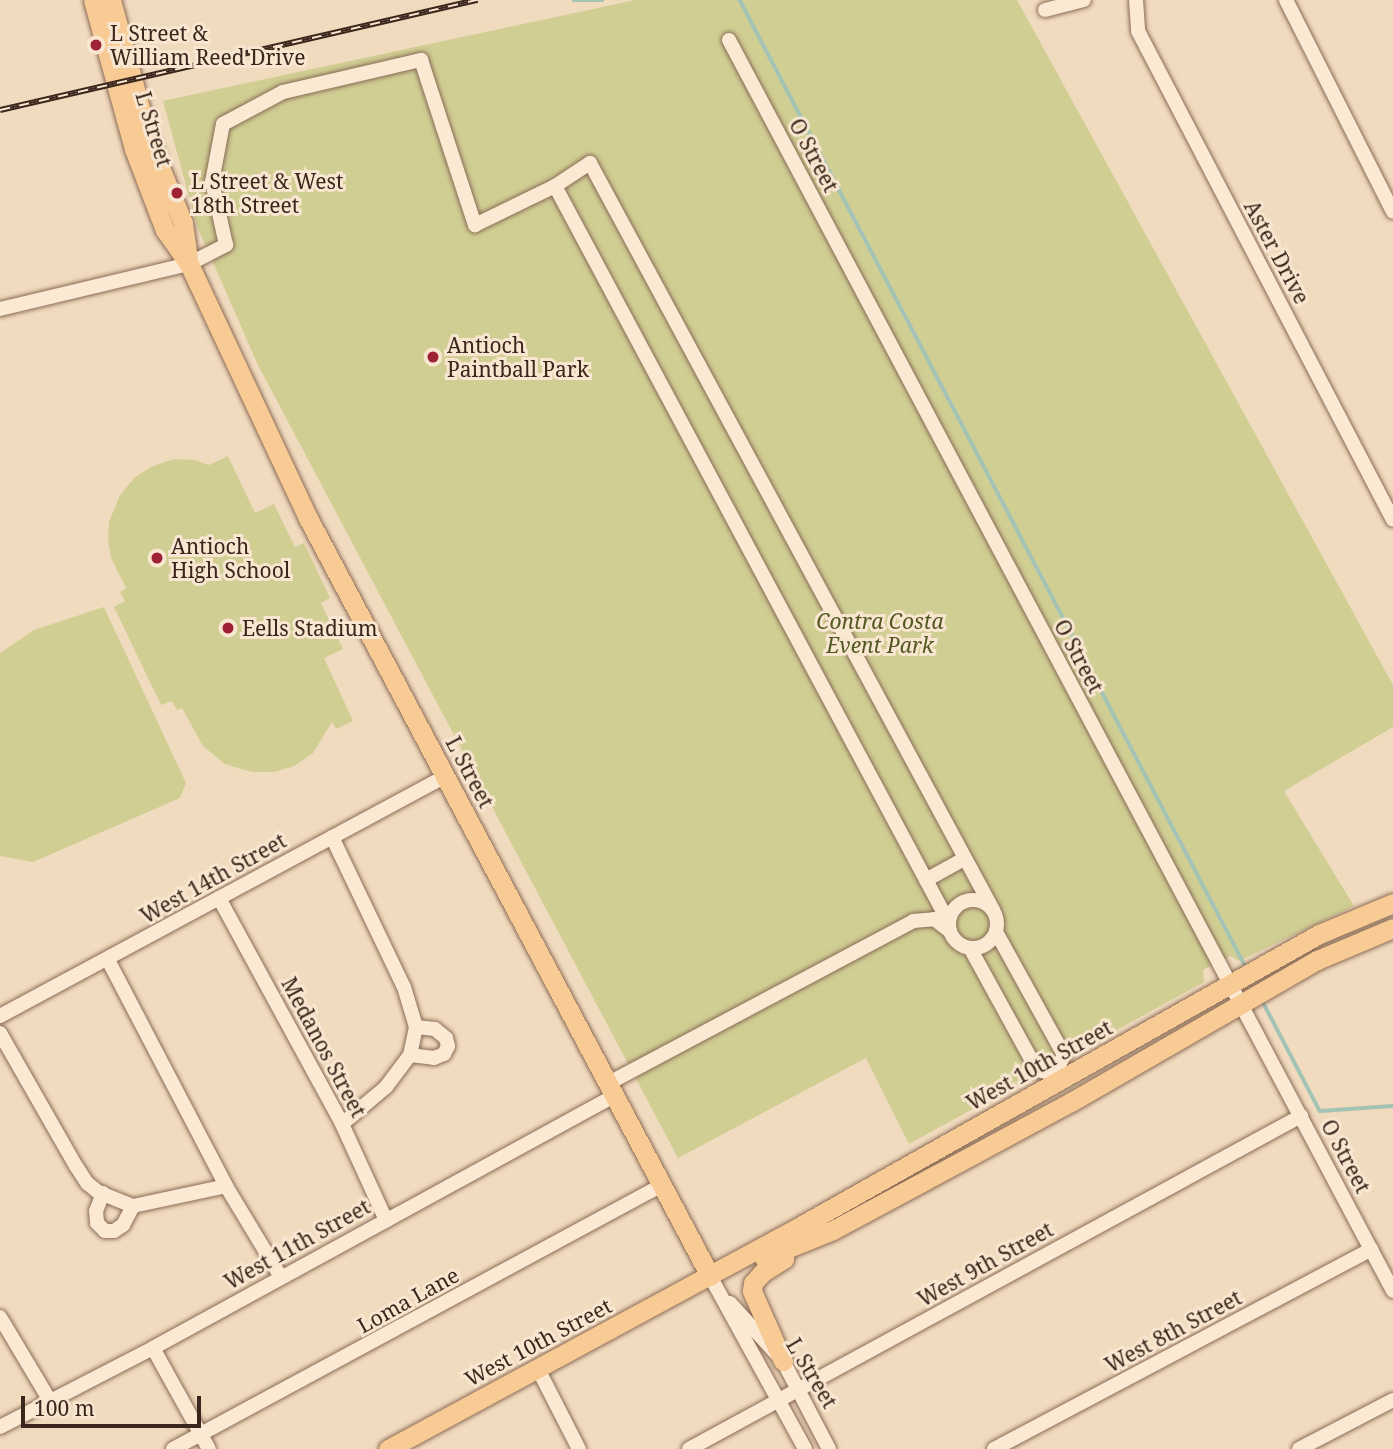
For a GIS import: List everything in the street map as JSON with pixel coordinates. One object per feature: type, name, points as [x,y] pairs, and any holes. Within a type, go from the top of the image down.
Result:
[{"type":"main road","name":"L Street","points":[[93,0],[134,149],[165,230],[189,264],[308,518],[710,1276]]},
{"type":"main road","name":"L Street","points":[[111,0],[149,141],[183,223],[189,264]]},
{"type":"main road","name":"West 10th Street","points":[[388,1449],[710,1276],[1057,1077],[1229,986],[1319,934],[1393,903]]},
{"type":"main road","name":"West 10th Street","points":[[710,1276],[733,1271],[833,1230],[1071,1102],[1317,960],[1393,928]]},
{"type":"main road","points":[[783,1361],[752,1291],[753,1283],[763,1272],[833,1230]]},
{"type":"street","points":[[1045,10],[1084,0]]},
{"type":"street","name":"Aster Drive","points":[[1136,0],[1138,31],[1393,520]]},
{"type":"street","points":[[1286,0],[1393,212]]},
{"type":"street","name":"O Street","points":[[729,40],[1393,1291]]},
{"type":"street","points":[[0,309],[189,264],[226,245],[212,182],[223,124],[283,92],[421,61],[475,225],[555,186],[590,163],[993,910],[996,932],[1064,1055],[1057,1077]]},
{"type":"street","points":[[555,186],[960,944],[970,948],[987,944],[996,932]]},
{"type":"street","name":"West 14th Street","points":[[0,1016],[446,776]]},
{"type":"street","points":[[332,837],[404,987],[416,1027],[410,1055],[386,1087],[342,1124]]},
{"type":"street","points":[[926,880],[964,859]]},
{"type":"street","name":"Medanos Street","points":[[219,898],[342,1124],[386,1220]]},
{"type":"street","points":[[950,927],[956,908],[963,903],[979,901],[993,910]]},
{"type":"street","name":"West 11th Street","points":[[0,1427],[153,1348],[386,1220],[913,921],[934,919],[950,927]]},
{"type":"street","points":[[970,948],[1037,1070],[1057,1077],[1071,1102]]},
{"type":"street","points":[[108,960],[226,1186],[281,1277]]},
{"type":"street","points":[[410,1055],[434,1058],[444,1054],[449,1046],[446,1038],[435,1029],[416,1027]]},
{"type":"street","points":[[0,1033],[87,1183],[103,1194],[133,1206],[226,1186]]},
{"type":"street","name":"West 9th Street","points":[[689,1449],[1301,1116]]},
{"type":"street","name":"Loma Lane","points":[[173,1449],[662,1185]]},
{"type":"street","points":[[103,1194],[96,1212],[97,1223],[105,1231],[114,1231],[123,1225],[133,1206]]},
{"type":"street","name":"West 8th Street","points":[[994,1449],[1371,1249]]},
{"type":"street","name":"L Street","points":[[710,1276],[805,1449]]},
{"type":"street","name":"L Street","points":[[722,1295],[783,1361],[829,1449]]},
{"type":"street","points":[[0,1317],[50,1401]]},
{"type":"street","points":[[153,1348],[209,1449]]},
{"type":"street","points":[[538,1369],[579,1449]]},
{"type":"street","points":[[1299,1449],[1393,1400]]},
{"type":"green space","name":"Contra Costa Event Park","points":[[635,0],[1017,0],[1393,685],[1393,727],[1284,791],[1354,906],[1239,961],[1230,956],[1203,970],[1204,982],[909,1144],[866,1058],[678,1158],[258,365],[197,226],[163,101]]},
{"type":"green space","name":"Eells Stadium","points":[[228,456],[255,513],[274,504],[295,547],[304,543],[330,598],[321,603],[343,649],[324,658],[353,721],[336,729],[332,722],[313,753],[294,766],[274,772],[252,772],[225,764],[203,746],[182,708],[177,710],[172,701],[161,705],[114,607],[125,601],[120,592],[126,588],[111,558],[108,539],[109,522],[120,495],[135,477],[153,466],[174,459],[195,460],[209,465]]},
{"type":"green space","points":[[104,607],[186,783],[180,798],[33,862],[0,856],[0,653],[34,630]]},
{"type":"waterway","points":[[574,0],[602,0]]},
{"type":"waterway","points":[[740,0],[1247,969]]},
{"type":"waterway","points":[[1261,998],[1320,1111],[1393,1106]]},
{"type":"railway","points":[[0,110],[478,0]]},
{"type":"place","name":"L Street & William Reed Drive","points":[[96,45]]},
{"type":"place","name":"L Street & West 18th Street","points":[[177,193]]},
{"type":"place","name":"Antioch Paintball Park","points":[[433,357]]},
{"type":"place","name":"Antioch High School","points":[[157,558]]},
{"type":"place","name":"Eells Stadium","points":[[228,628]]}]
